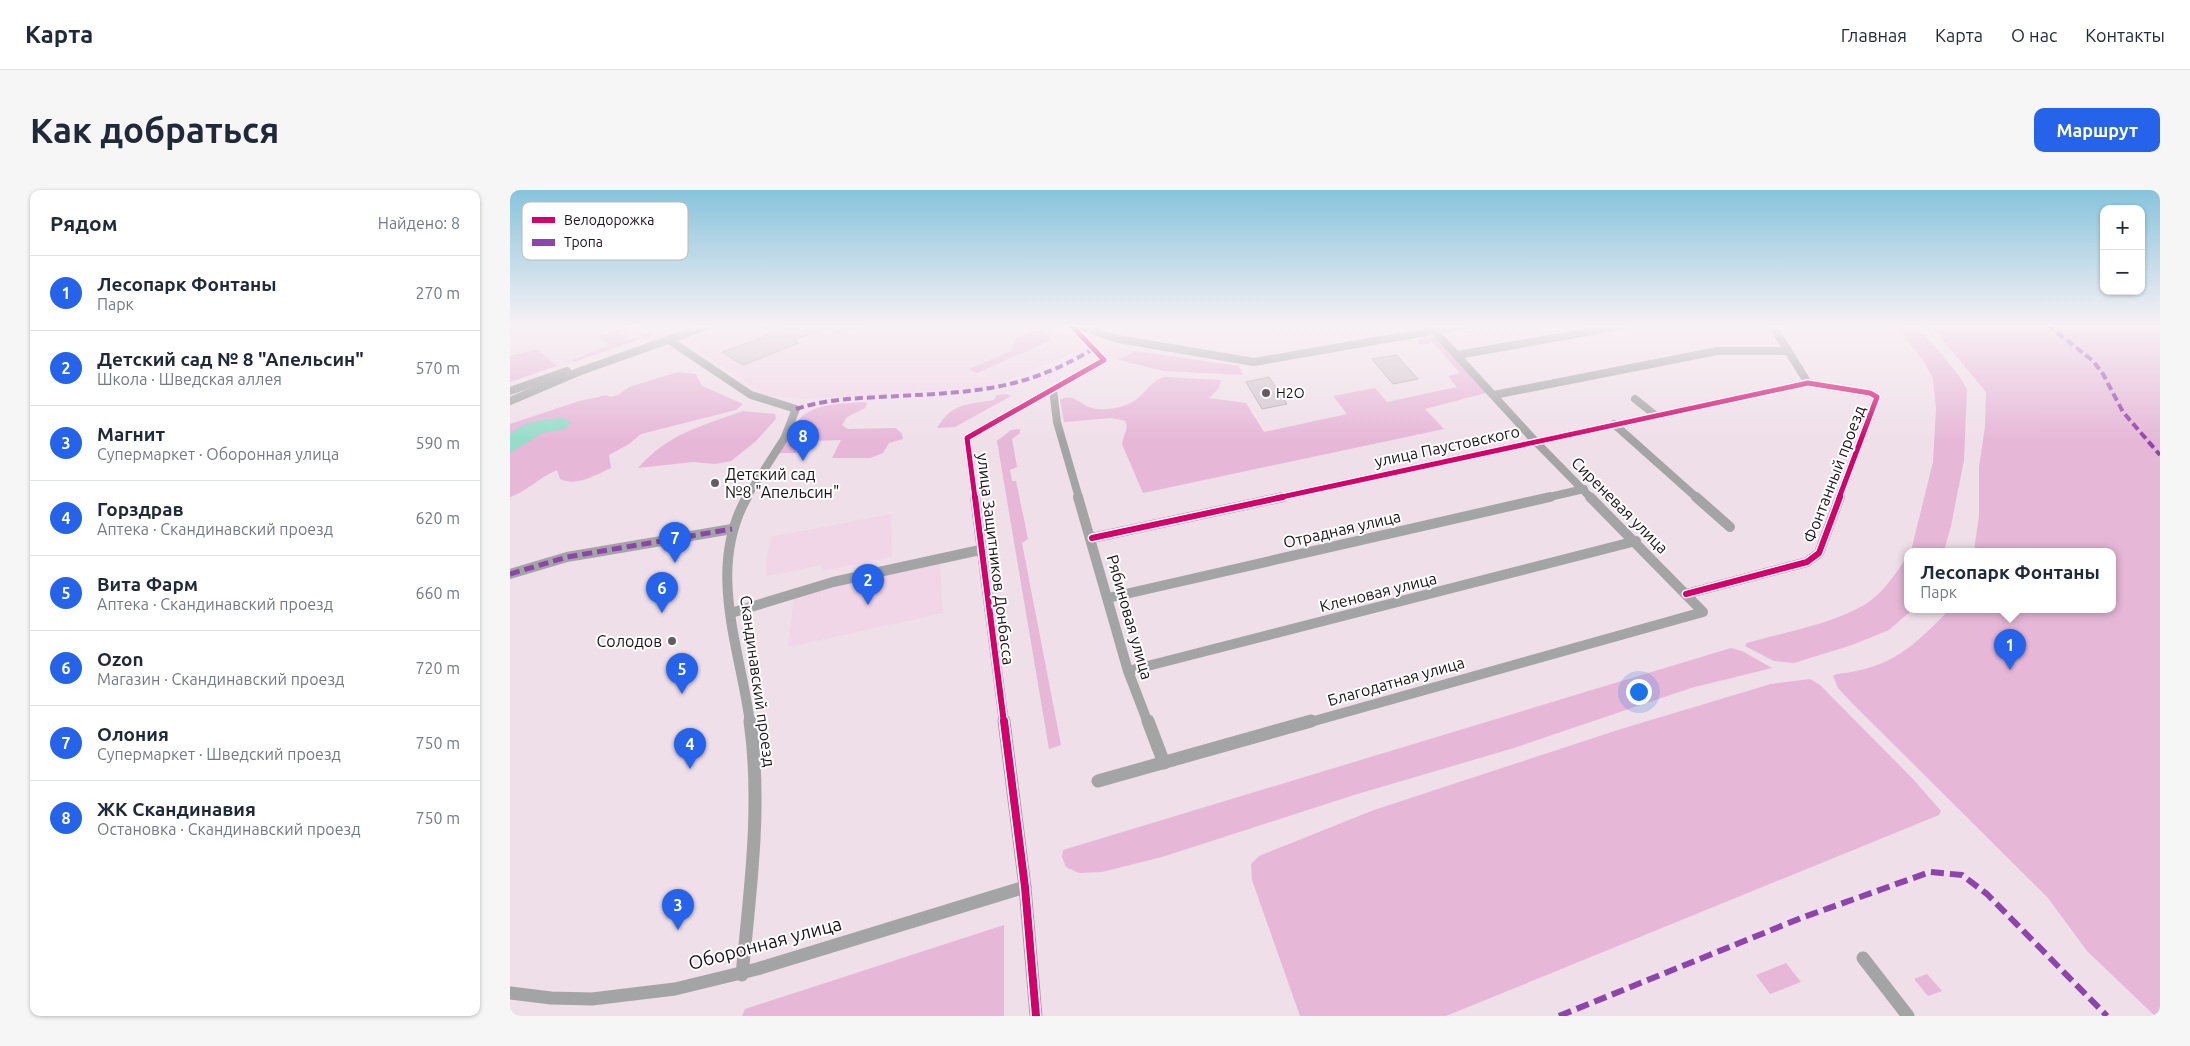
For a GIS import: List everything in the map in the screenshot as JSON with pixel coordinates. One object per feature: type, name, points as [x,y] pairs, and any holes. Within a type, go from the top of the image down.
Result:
[{"type":"street","points":[[510,391],[589,364]]},
{"type":"street","points":[[510,400],[540,390],[578,372],[602,364]]},
{"type":"street","name":"Скандинавский проезд","points":[[704,364],[751,395],[796,409],[794,417],[746,498],[732,529],[727,572],[731,613],[753,740],[757,803],[742,974]]},
{"type":"street","name":"улица Защитников Донбасса","points":[[1036,1016],[1025,887],[967,438],[1098,364]]},
{"type":"street","name":"Сиреневая улица","points":[[1466,364],[1535,441],[1636,541],[1703,612]]},
{"type":"street","points":[[1494,395],[1653,364]]},
{"type":"street","points":[[1796,364],[1808,384]]},
{"type":"street","name":"улица Паустовского","points":[[1092,538],[1614,424],[1808,384]]},
{"type":"street","name":"Фонтанный проезд","points":[[1686,594],[1807,562],[1819,552],[1877,397],[1870,393],[1808,384]]},
{"type":"street","name":"Рябиновая улица","points":[[1054,390],[1054,404],[1058,422],[1128,671],[1164,763]]},
{"type":"street","points":[[1635,399],[1655,416]]},
{"type":"street","points":[[1614,424],[1730,527]]},
{"type":"street","name":"Отрадная улица","points":[[1108,598],[1584,489]]},
{"type":"street","points":[[510,574],[567,558],[732,529]]},
{"type":"street","name":"Кленовая улица","points":[[1128,671],[1636,541]]},
{"type":"street","points":[[731,613],[833,582],[980,550]]},
{"type":"street","name":"Благодатная улица","points":[[1098,781],[1703,612]]},
{"type":"street","name":"Оборонная улица","points":[[510,993],[538,999],[618,998],[742,974],[1025,887]]},
{"type":"street","points":[[1863,958],[1908,1016]]},
{"type":"shaded area","points":[[510,364],[554,364],[557,366],[510,382]]},
{"type":"shaded area","points":[[554,364],[567,364],[557,366]]},
{"type":"shaded area","points":[[718,364],[1048,364],[991,387],[806,399],[765,395]]},
{"type":"shaded area","points":[[982,364],[998,364],[977,373],[969,369]]},
{"type":"shaded area","points":[[1133,364],[1222,364],[1239,366],[1243,375],[1164,371]]},
{"type":"shaded area","points":[[1451,364],[1460,364],[1486,393],[1425,409],[1444,429],[1143,493],[1122,444],[1127,426],[1125,421],[1112,418],[1064,422],[1060,400],[1069,397],[1094,409],[1115,408],[1132,402],[1157,380],[1164,377],[1221,380],[1219,388],[1209,398],[1246,403],[1264,432],[1347,414],[1333,396],[1375,388],[1387,402],[1457,387],[1448,376],[1460,373]]},
{"type":"shaded area","points":[[1925,364],[1949,364],[1967,389],[1964,460],[1945,548],[1912,548],[1933,462],[1936,409],[1933,379]]},
{"type":"shaded area","points":[[1962,364],[2160,364],[2160,1016],[2155,1016],[2087,951],[2048,898],[1852,703],[1838,688],[1833,676],[1873,667],[1887,661],[1912,645],[1946,613],[2116,613],[2116,548],[1974,548],[1979,516],[1979,467],[1985,427],[1986,392]]},
{"type":"shaded area","points":[[678,372],[696,374],[702,386],[743,404],[736,410],[641,434],[629,444],[609,455],[611,468],[592,477],[573,482],[566,481],[560,479],[557,470],[510,497],[510,424],[579,401],[607,395],[610,397],[618,395],[629,387]]},
{"type":"shaded area","points":[[1006,394],[1011,396],[955,427],[937,428],[949,413],[961,406],[994,400],[997,395]]},
{"type":"shaded area","points":[[867,403],[865,408],[847,417],[842,425],[848,429],[896,428],[902,434],[903,439],[889,443],[883,453],[870,458],[832,458],[841,440],[809,441],[800,453],[778,453],[794,426],[810,411],[836,404]]},
{"type":"shaded area","points":[[743,411],[775,414],[776,419],[755,442],[731,461],[715,464],[693,462],[638,468],[649,456],[673,439],[686,432]]},
{"type":"shaded area","points":[[563,418],[571,422],[565,429],[542,433],[510,453],[510,434],[517,429],[535,422]]},
{"type":"shaded area","points":[[1020,429],[1020,433],[1012,439],[1017,467],[1010,470],[1012,481],[1016,481],[1028,539],[1022,543],[1061,745],[1049,749],[997,441],[1011,430]]},
{"type":"shaded area","points":[[891,514],[892,557],[822,571],[822,565],[767,576],[766,563],[771,537]]},
{"type":"shaded area","points":[[1904,561],[1904,613],[1908,613],[1889,630],[1852,645],[1794,663],[1774,661],[1745,646],[1747,643],[1822,623],[1850,612],[1871,600],[1893,577]]},
{"type":"shaded area","points":[[940,564],[943,613],[788,647],[794,597],[824,588]]},
{"type":"shaded area","points":[[1731,648],[1742,651],[1772,668],[1691,688],[1514,748],[1354,795],[1162,857],[1102,872],[1079,873],[1066,867],[1062,857],[1063,850]]},
{"type":"shaded area","points":[[1810,679],[1820,685],[1913,779],[1941,811],[1939,815],[1446,1016],[1300,1016],[1252,880],[1251,864],[1259,856],[1374,810],[1621,729],[1771,684]]},
{"type":"shaded area","points":[[1004,925],[1004,1016],[742,1016],[745,1009]]},
{"type":"shaded area","points":[[1786,963],[1801,982],[1770,994],[1756,975]]},
{"type":"shaded area","points":[[1927,974],[1942,991],[1928,996],[1914,979]]},
{"type":"building","points":[[1376,364],[1404,364],[1418,379],[1393,384]]},
{"type":"building","name":"H2O","points":[[1269,377],[1287,404],[1262,409],[1246,382]]},
{"type":"marked path","points":[[796,409],[835,400],[988,389],[1015,384],[1041,376],[1069,364]]},
{"type":"marked path","points":[[2095,364],[2103,374],[2123,412],[2160,455]]},
{"type":"marked path","points":[[510,574],[567,557],[732,529]]},
{"type":"marked path","points":[[1559,1016],[1801,918],[1930,872],[1962,875],[1987,894],[2107,1016]]},
{"type":"cycle path","points":[[1036,1016],[1025,887],[967,438],[1098,364]]},
{"type":"cycle path","points":[[1092,538],[1808,383],[1870,393],[1877,397],[1819,553],[1807,562],[1686,594]]},
{"type":"place","name":"H2O","points":[[1266,393]]},
{"type":"place","name":"ЖК Скандинавия","points":[[803,461]]},
{"type":"place","name":"Детский сад №8 \"Апельсин\"","points":[[715,483]]},
{"type":"place","name":"Олония","points":[[675,563]]},
{"type":"place","name":"Детский сад № 8 \"Апельсин\"","points":[[868,605]]},
{"type":"place","name":"Ozon","points":[[662,613]]},
{"type":"place","name":"Солодов","points":[[672,641]]},
{"type":"place","name":"Лесопарк Фонтаны","points":[[2010,670]]},
{"type":"place","name":"Вита Фарм","points":[[682,694]]},
{"type":"place","name":"Горздрав","points":[[690,769]]},
{"type":"place","name":"Магнит","points":[[678,930]]}]
